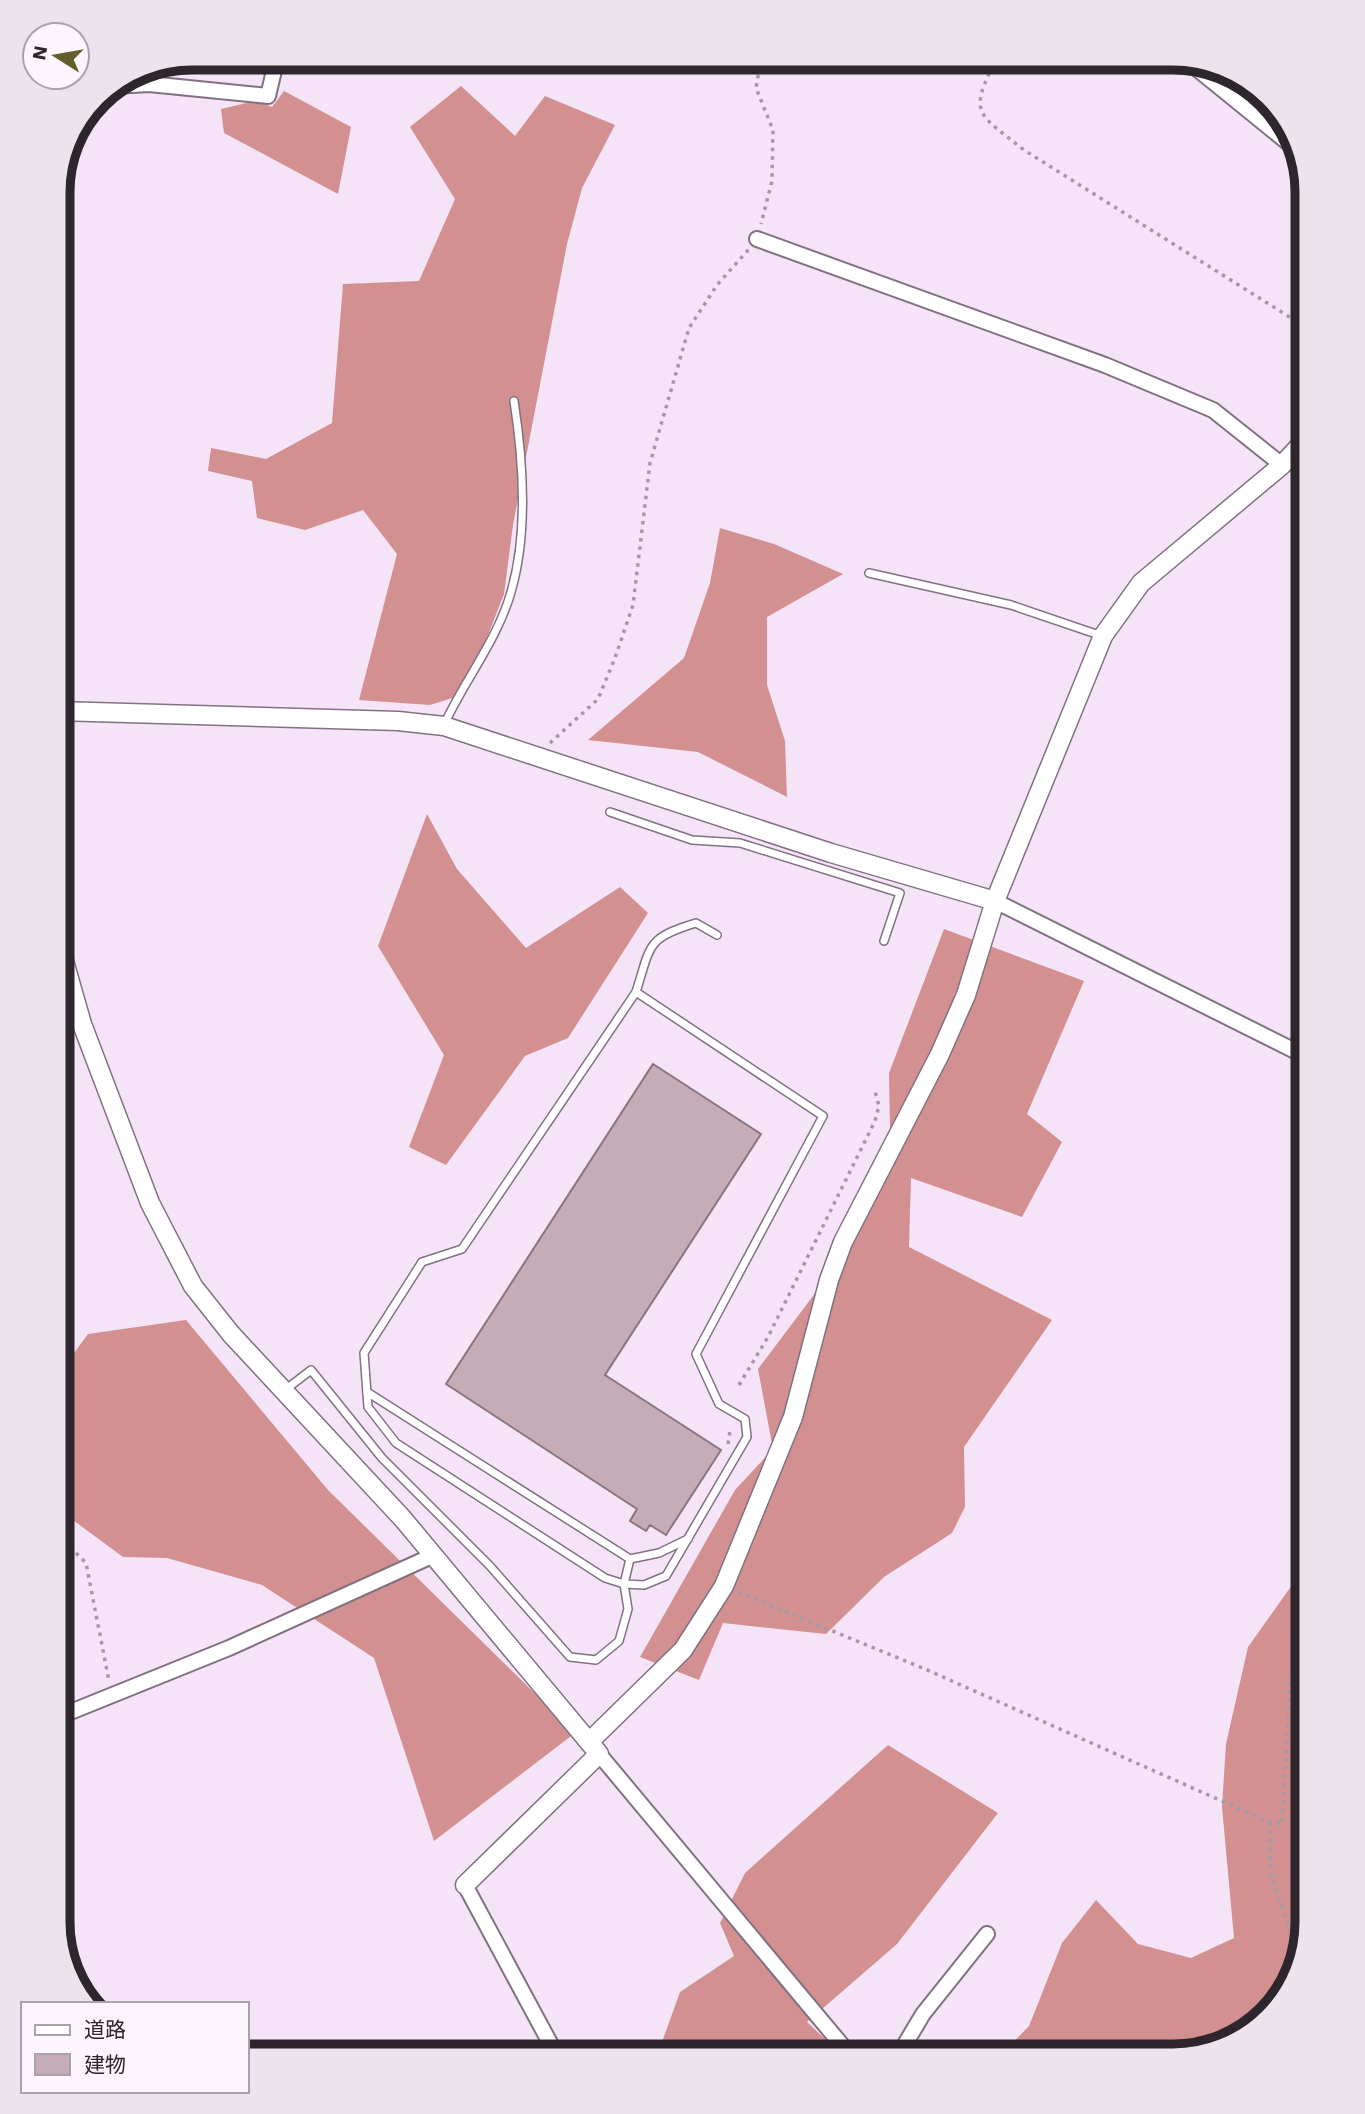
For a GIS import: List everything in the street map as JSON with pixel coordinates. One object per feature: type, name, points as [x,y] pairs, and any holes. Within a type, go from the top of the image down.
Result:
[{"type":"street","points":[[134,85],[149,84],[268,96],[274,70]]},
{"type":"street","points":[[1204,75],[1282,138]]},
{"type":"street","points":[[757,239],[1105,365],[1213,410],[1282,465]]},
{"type":"street","points":[[551,2044],[465,1885],[683,1650],[723,1586],[793,1417],[829,1280],[843,1242],[945,1042],[965,995],[995,901],[1103,636],[1141,583],[1282,465],[1295,451]]},
{"type":"street","points":[[70,711],[398,720],[444,726],[831,853],[995,901],[1295,1051]]},
{"type":"street","points":[[70,992],[165,1236],[193,1286],[231,1334],[434,1555],[841,2044]]},
{"type":"street","points":[[70,1712],[229,1648],[434,1555]]},
{"type":"street","points":[[905,2044],[923,2014],[987,1934]]},
{"type":"lane","points":[[444,726],[511,592],[520,528],[523,472],[514,401]]},
{"type":"lane","points":[[869,573],[1011,605],[1103,636]]},
{"type":"lane","points":[[610,812],[692,840],[740,842],[900,893],[884,941]]},
{"type":"lane","points":[[636,992],[823,1116],[695,1354],[719,1404],[745,1419],[747,1437],[666,1576],[644,1584],[624,1584],[605,1578],[396,1443],[368,1407],[364,1353],[422,1262],[462,1250],[636,992],[649,950],[663,933],[696,922],[716,935]]},
{"type":"lane","points":[[284,1390],[311,1370],[382,1458],[490,1566],[570,1657],[596,1660],[619,1641],[628,1609],[624,1584],[630,1559]]},
{"type":"lane","points":[[367,1392],[630,1559],[659,1553],[689,1539]]},
{"type":"path","points":[[536,757],[598,699],[633,605],[650,463],[689,328],[717,285],[757,239],[772,181],[772,130],[756,88],[759,70]]},
{"type":"path","points":[[991,70],[979,97],[980,111],[986,120],[1024,150],[1295,320]]},
{"type":"path","points":[[739,1385],[768,1338],[875,1121],[879,1106],[875,1091]]},
{"type":"path","points":[[727,1449],[730,1431]]},
{"type":"path","points":[[70,1547],[86,1563],[111,1694]]},
{"type":"path","points":[[723,1586],[925,1669],[1269,1822],[1282,1824],[1295,1595]]},
{"type":"path","points":[[1269,1822],[1271,1876],[1294,1939]]},
{"type":"shaded area","points":[[461,86],[515,136],[545,96],[615,125],[582,188],[567,244],[513,525],[504,594],[465,694],[430,705],[359,700],[397,554],[363,510],[305,530],[257,518],[252,481],[208,471],[211,448],[266,459],[332,423],[343,284],[419,281],[455,199],[410,127]]},
{"type":"shaded area","points":[[284,91],[351,127],[338,194],[224,133],[221,109],[255,101],[272,107]]},
{"type":"shaded area","points":[[720,528],[774,544],[843,574],[767,617],[767,685],[785,741],[787,797],[698,752],[588,740],[684,658],[710,583]]},
{"type":"shaded area","points":[[427,814],[457,869],[526,948],[620,887],[648,913],[568,1038],[525,1056],[446,1165],[409,1147],[444,1055],[378,946]]},
{"type":"shaded area","points":[[944,929],[1084,981],[1027,1114],[1062,1142],[1022,1217],[911,1178],[909,1247],[1052,1320],[964,1447],[965,1507],[952,1533],[884,1577],[826,1634],[723,1623],[699,1680],[640,1657],[735,1490],[773,1449],[758,1369],[816,1292],[867,1209],[890,1129],[889,1073]]},
{"type":"shaded area","points":[[186,1320],[328,1490],[575,1733],[434,1841],[374,1658],[262,1585],[167,1558],[123,1557],[70,1518],[70,1359],[88,1334]]},
{"type":"shaded area","points":[[1295,1581],[1295,1922],[1291,1953],[1274,1990],[1253,2014],[1241,2023],[1204,2040],[1172,2044],[1012,2044],[1029,2026],[1062,1943],[1096,1900],[1138,1944],[1191,1958],[1234,1938],[1222,1807],[1226,1744],[1248,1647]]},
{"type":"shaded area","points":[[888,1745],[998,1813],[897,1944],[807,2022],[830,2044],[661,2044],[680,1992],[734,1956],[720,1923],[745,1873]]},
{"type":"building","points":[[653,1064],[761,1134],[605,1375],[721,1450],[666,1535],[650,1525],[646,1531],[630,1521],[637,1509],[446,1384]]}]
